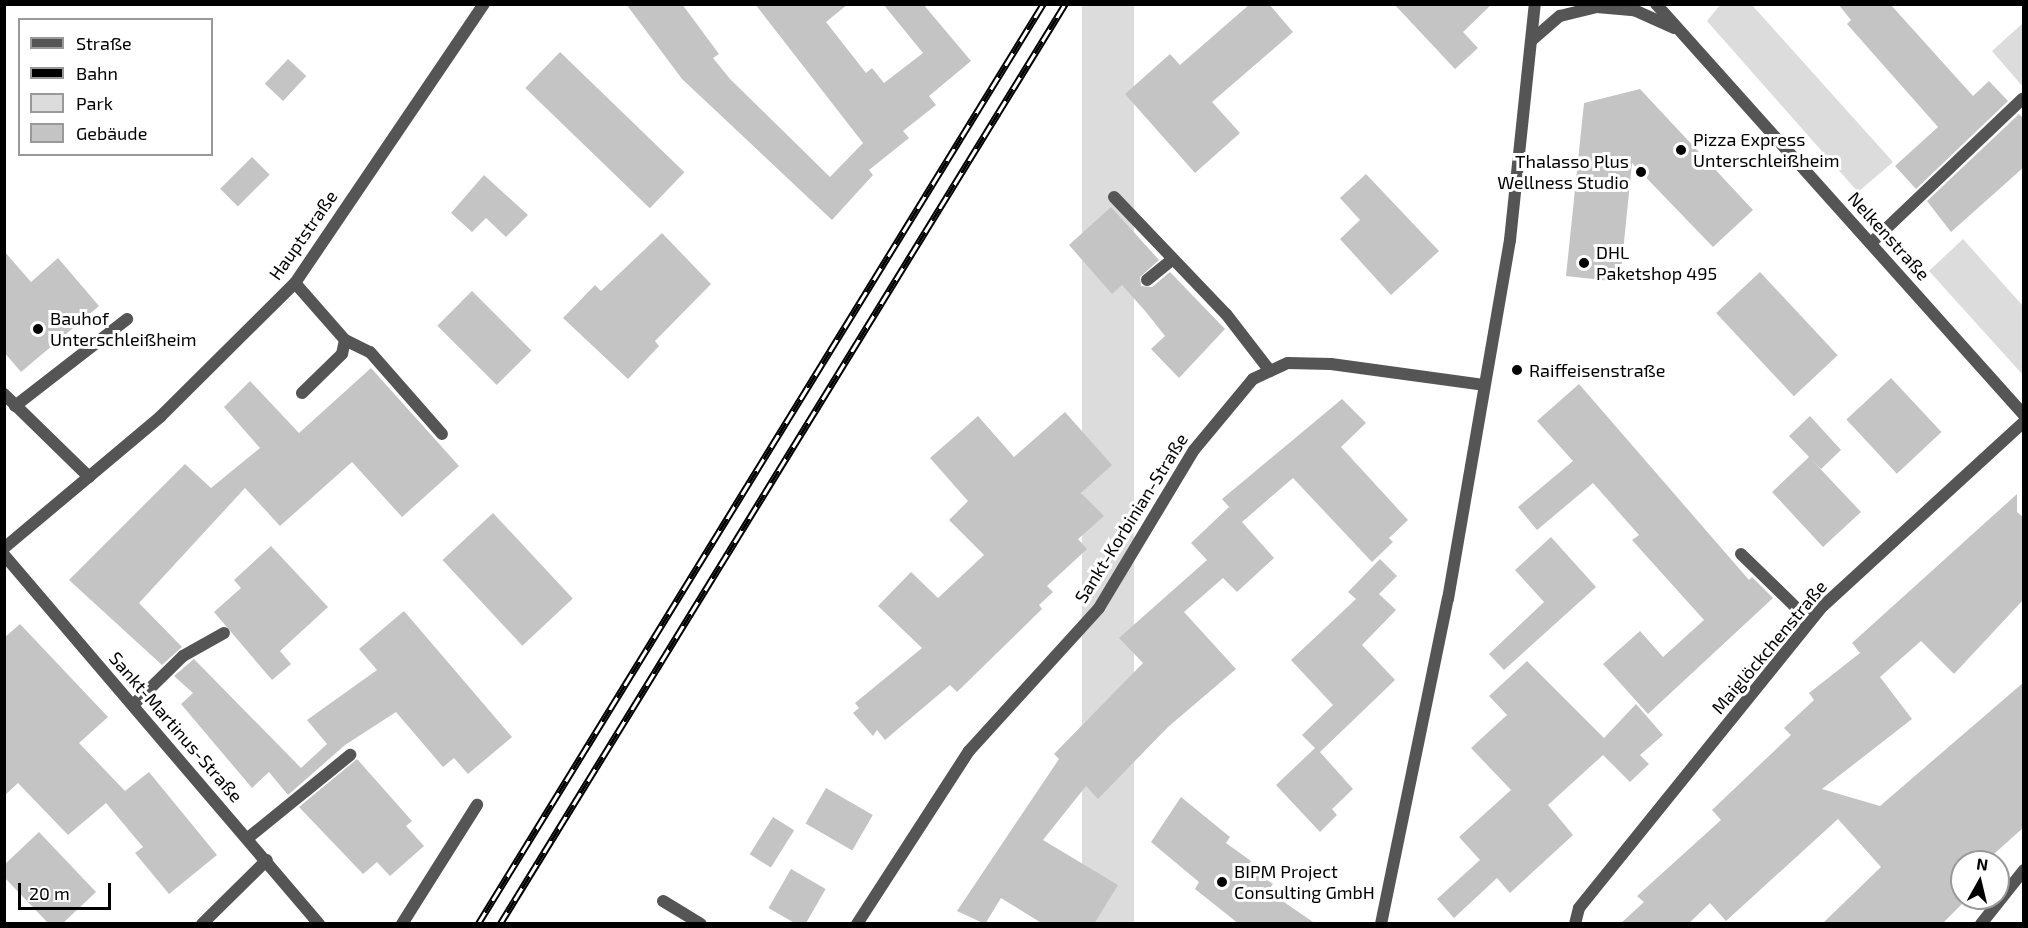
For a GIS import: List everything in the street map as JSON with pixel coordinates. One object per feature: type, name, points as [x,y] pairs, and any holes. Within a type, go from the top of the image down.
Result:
[{"type":"street","name":"Hauptstraße","points":[[4,548],[160,417],[295,283],[484,4]]},
{"type":"street","points":[[1382,924],[1448,599],[1510,240],[1535,4]]},
{"type":"street","name":"Nelkenstraße","points":[[1656,4],[2024,415]]},
{"type":"street","name":"Nelkenstraße","points":[[1532,40],[1560,16],[1597,7],[1634,10],[1678,29]]},
{"type":"street","points":[[1871,243],[2022,99]]},
{"type":"street","points":[[1114,198],[1173,259],[1270,371]]},
{"type":"street","points":[[1147,280],[1173,259]]},
{"type":"street","points":[[295,283],[345,340],[370,352],[442,434]]},
{"type":"street","points":[[15,406],[127,319]]},
{"type":"street","points":[[302,393],[342,354],[345,340]]},
{"type":"street","name":"Sankt-Korbinian-Straße","points":[[857,924],[969,751],[1099,608],[1224,410],[1253,379],[1288,363],[1331,363],[1484,385]]},
{"type":"street","points":[[4,394],[89,477]]},
{"type":"street","name":"Maiglöckchenstraße","points":[[1575,924],[1579,908],[1810,621],[2024,422]]},
{"type":"street","points":[[1741,554],[1810,621]]},
{"type":"street","name":"Sankt-Martinus-Straße","points":[[4,555],[267,860],[319,924]]},
{"type":"street","points":[[133,705],[183,656],[224,633]]},
{"type":"street","points":[[248,838],[350,755]]},
{"type":"street","points":[[402,924],[477,805]]},
{"type":"street","points":[[202,924],[267,860]]},
{"type":"street","points":[[1981,924],[2024,870]]},
{"type":"street","points":[[663,901],[701,924]]},
{"type":"green space","points":[[1721,4],[1752,5],[1893,162],[1858,192],[1707,21]]},
{"type":"green space","points":[[1082,5],[1134,5],[1134,924],[1082,924]]},
{"type":"green space","points":[[2023,23],[2023,87],[1992,51]]},
{"type":"green space","points":[[1963,239],[2023,306],[2023,375],[1929,271]]},
{"type":"building","points":[[626,4],[682,4],[719,54],[713,58],[730,79],[830,177],[863,143],[755,4],[848,4],[826,22],[866,73],[872,68],[884,83],[923,53],[883,4],[923,4],[971,61],[929,96],[936,105],[903,131],[909,138],[869,170],[873,175],[832,220],[682,79]]},
{"type":"building","points":[[1250,4],[1269,4],[1293,32],[1212,102],[1240,133],[1195,173],[1125,94],[1170,54],[1180,65]]},
{"type":"building","points":[[1394,4],[1492,4],[1463,32],[1478,48],[1455,69]]},
{"type":"building","points":[[1838,4],[1890,4],[1973,96],[1989,81],[2008,101],[1916,189],[1895,166],[1938,127],[1847,24],[1851,20]]},
{"type":"building","points":[[560,52],[684,172],[650,208],[525,88]]},
{"type":"building","points":[[288,59],[306,76],[283,101],[265,84]]},
{"type":"building","points":[[1640,89],[1753,210],[1713,247],[1632,163],[1620,282],[1566,276],[1584,103]]},
{"type":"building","points":[[2019,114],[2024,119],[2024,167],[1951,232],[1927,201]]},
{"type":"building","points":[[252,157],[270,175],[238,206],[220,189]]},
{"type":"building","points":[[1366,174],[1439,251],[1391,295],[1340,239],[1360,220],[1340,198]]},
{"type":"building","points":[[484,175],[528,215],[506,237],[486,218],[472,232],[451,213]]},
{"type":"building","points":[[1111,207],[1159,260],[1140,277],[1141,286],[1152,287],[1170,272],[1225,329],[1179,378],[1151,349],[1165,336],[1146,312],[1122,285],[1112,294],[1069,245]]},
{"type":"building","points":[[662,233],[711,284],[655,341],[659,346],[628,379],[563,318],[595,285],[601,291]]},
{"type":"building","name":"Bauhof Unterschleißheim","points":[[4,251],[31,282],[58,258],[99,306],[21,372],[4,352]]},
{"type":"building","points":[[1760,272],[1838,355],[1794,396],[1716,313]]},
{"type":"building","points":[[472,291],[531,350],[497,385],[437,326]]},
{"type":"building","points":[[371,368],[459,466],[402,517],[352,462],[280,526],[245,488],[139,603],[182,647],[162,665],[69,580],[185,464],[211,488],[260,448],[224,407],[250,381],[299,433]]},
{"type":"building","points":[[1891,378],[1941,432],[1897,474],[1846,420]]},
{"type":"building","points":[[1579,384],[1749,580],[1752,577],[1773,598],[1648,714],[1603,664],[1640,631],[1663,657],[1704,620],[1632,540],[1639,535],[1593,483],[1537,530],[1518,507],[1573,461],[1537,421]]},
{"type":"building","points":[[1342,399],[1366,423],[1341,447],[1408,520],[1389,538],[1393,542],[1372,562],[1293,478],[1242,522],[1274,558],[1237,592],[1223,578],[1184,612],[1236,669],[1168,727],[1098,799],[1086,786],[1043,840],[1118,885],[1094,924],[1043,924],[1001,898],[985,924],[957,911],[1059,759],[1054,754],[1143,663],[1119,638],[1207,560],[1191,543],[1229,507],[1239,518],[1222,499]]},
{"type":"building","points":[[1065,412],[1112,465],[1081,493],[1104,516],[1078,539],[1087,549],[1047,586],[1053,592],[1039,605],[1042,609],[957,692],[950,685],[885,740],[877,730],[873,736],[853,713],[859,708],[855,703],[922,648],[878,606],[911,572],[938,598],[984,555],[949,520],[968,501],[930,458],[978,416],[1014,457]]},
{"type":"building","points":[[1810,416],[1841,450],[1821,469],[1811,459],[1861,512],[1823,547],[1772,492],[1809,457],[1789,436]]},
{"type":"building","points":[[2017,494],[2017,512],[2024,518],[2024,599],[1954,674],[1921,641],[1880,677],[1912,719],[1822,789],[1880,806],[2024,682],[2024,827],[1998,850],[1950,850],[1950,910],[1956,910],[1942,924],[1822,924],[1881,867],[1838,819],[1726,921],[1710,903],[1688,924],[1620,924],[1644,902],[1637,896],[1721,820],[1712,810],[1791,735],[1784,728],[1814,700],[1809,693],[1860,653],[1852,643]]},
{"type":"building","points":[[493,513],[573,599],[522,646],[443,560]]},
{"type":"building","points":[[1551,537],[1596,587],[1504,670],[1489,654],[1544,602],[1515,570]]},
{"type":"building","points":[[271,546],[328,607],[280,651],[291,664],[272,680],[214,612],[241,588],[234,580]]},
{"type":"building","points":[[1380,559],[1397,576],[1379,594],[1396,610],[1362,645],[1395,680],[1320,752],[1353,789],[1332,809],[1337,815],[1320,832],[1276,785],[1315,748],[1302,735],[1333,705],[1291,660],[1356,599],[1348,592]]},
{"type":"building","points":[[404,611],[512,737],[468,774],[454,758],[443,767],[396,712],[345,745],[288,795],[269,772],[252,788],[181,704],[193,693],[174,676],[194,659],[301,768],[327,744],[307,720],[377,670],[359,649]]},
{"type":"building","points":[[20,624],[108,717],[79,743],[125,791],[149,772],[217,855],[169,894],[135,853],[143,847],[106,803],[68,835],[18,783],[4,796],[4,638]]},
{"type":"building","points":[[1527,661],[1604,738],[1636,704],[1663,735],[1640,755],[1649,764],[1630,782],[1603,755],[1548,805],[1573,835],[1510,893],[1497,878],[1454,918],[1437,899],[1480,860],[1459,837],[1511,790],[1471,748],[1507,715],[1489,696]]},
{"type":"building","points":[[357,759],[412,821],[406,826],[424,846],[390,876],[377,862],[363,874],[299,807]]},
{"type":"building","points":[[826,788],[873,815],[852,851],[806,824]]},
{"type":"building","points":[[1181,797],[1230,837],[1226,843],[1251,861],[1247,867],[1273,884],[1268,891],[1316,924],[1239,924],[1195,889],[1199,882],[1151,842]]},
{"type":"building","points":[[773,817],[794,830],[771,868],[750,854]]},
{"type":"building","points":[[39,832],[96,892],[62,924],[49,924],[4,877],[4,865]]},
{"type":"building","points":[[791,869],[826,889],[805,924],[796,924],[768,908]]},
{"type":"railway","points":[[478,924],[1043,4]]},
{"type":"railway","points":[[500,924],[1065,4]]},
{"type":"place","name":"Pizza Express Unterschleißheim","points":[[1681,150]]},
{"type":"place","name":"Thalasso Plus Wellness Studio","points":[[1641,172]]},
{"type":"place","name":"DHL Paketshop 495","points":[[1584,263]]},
{"type":"place","name":"Bauhof Unterschleißheim","points":[[38,329]]},
{"type":"place","name":"Raiffeisenstraße","points":[[1517,370]]},
{"type":"place","name":"BIPM Project Consulting GmbH","points":[[1222,882]]}]
